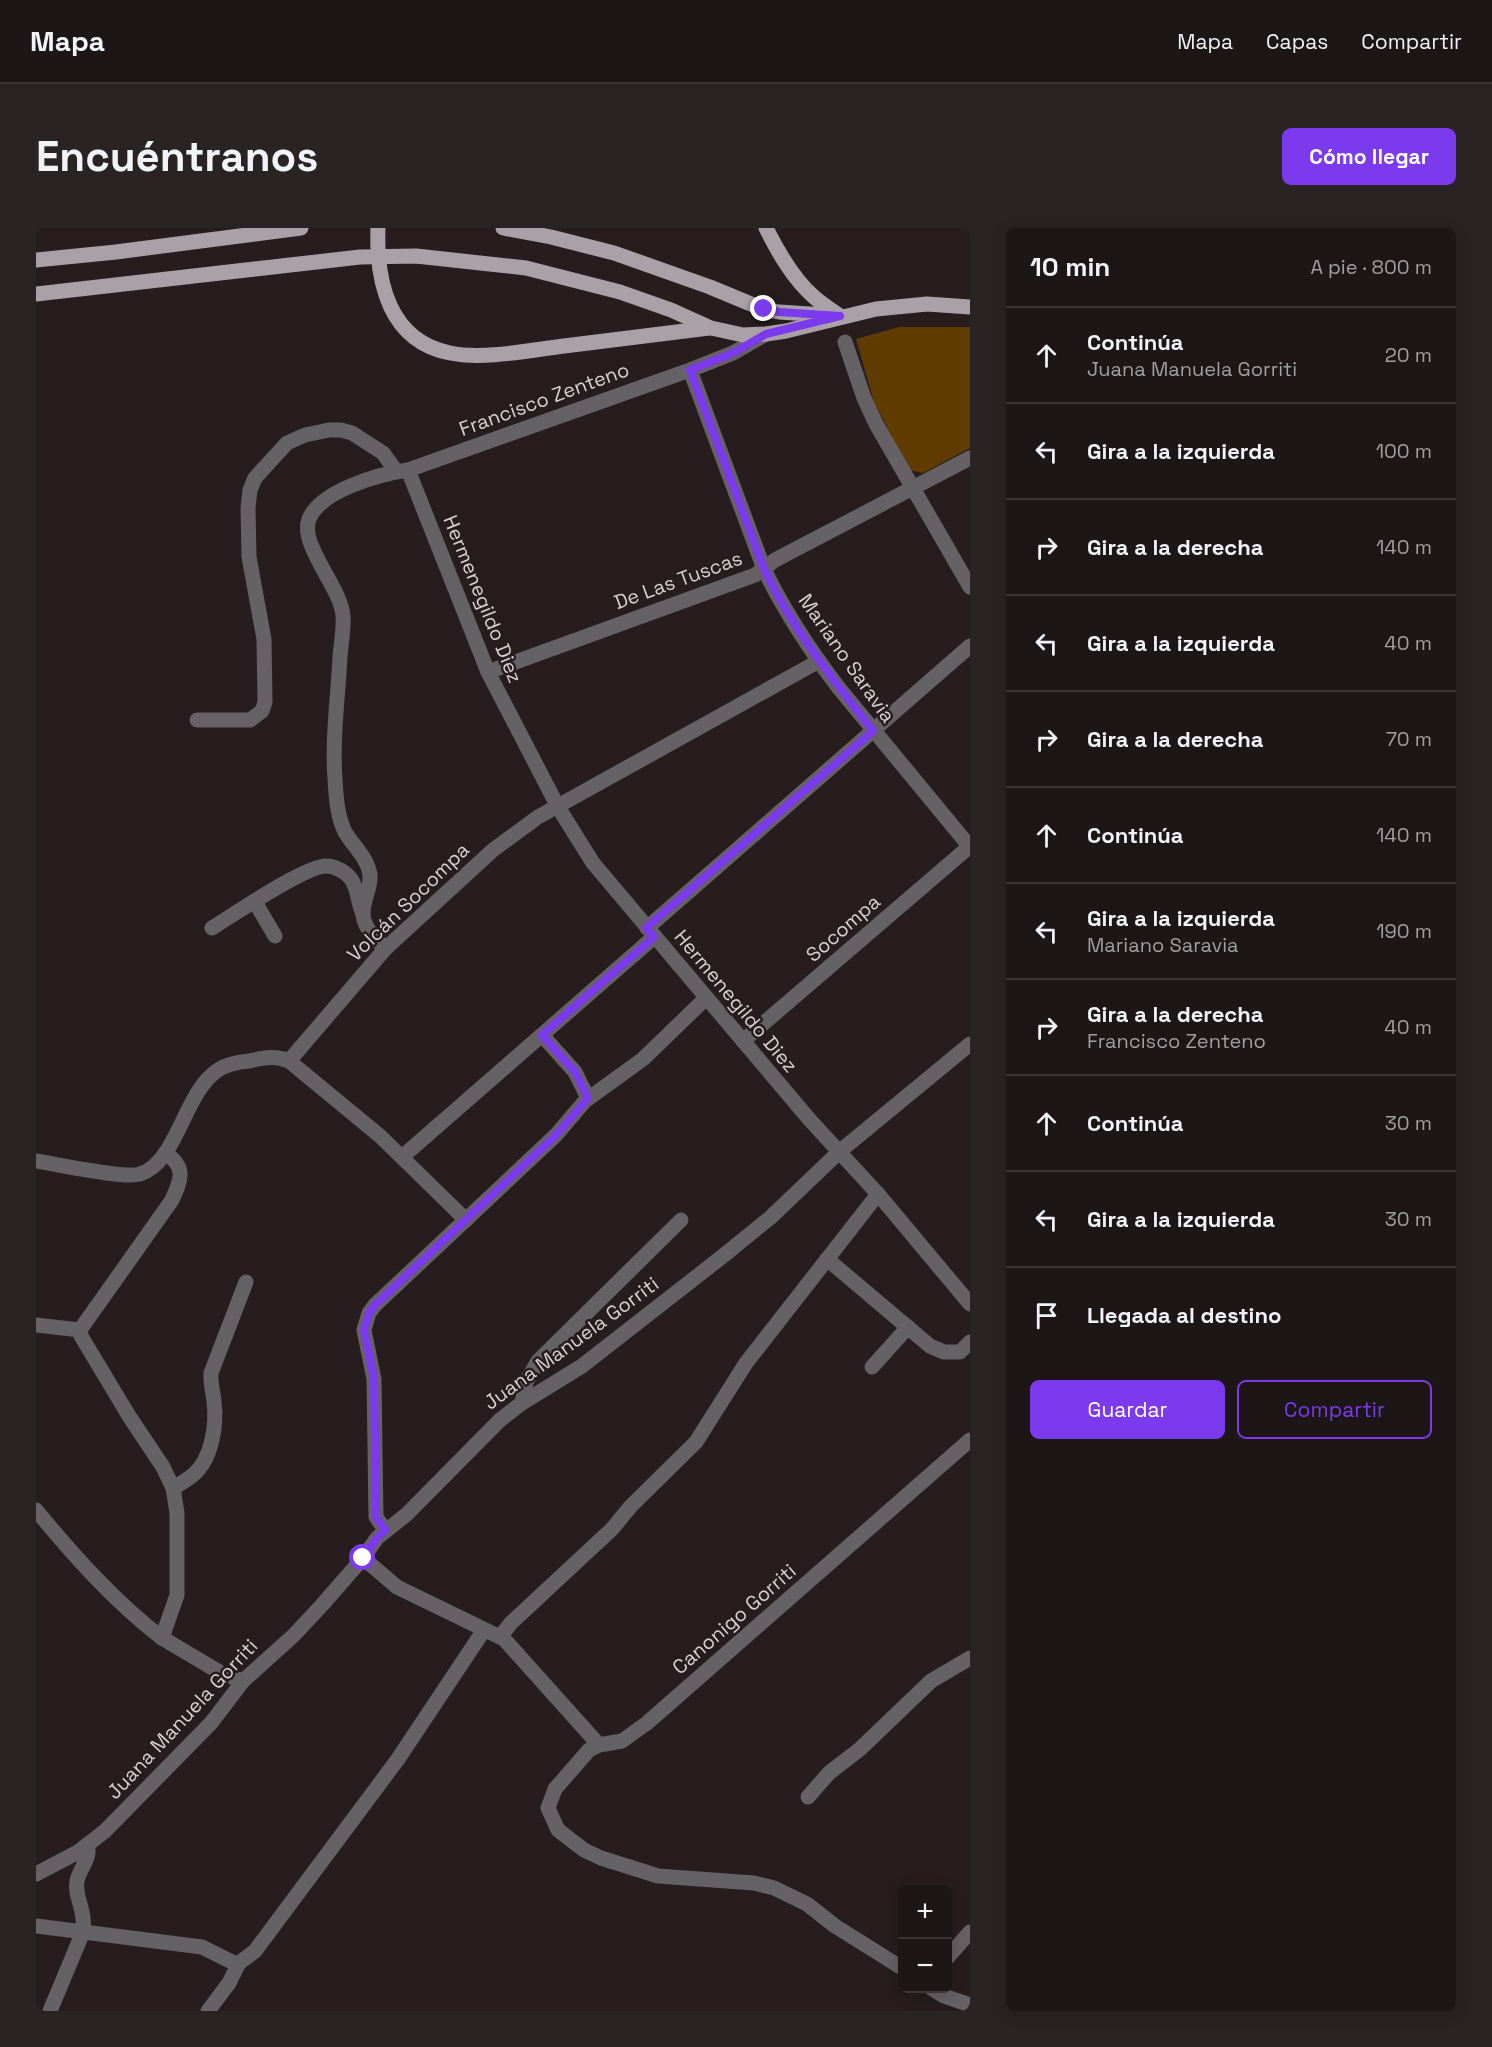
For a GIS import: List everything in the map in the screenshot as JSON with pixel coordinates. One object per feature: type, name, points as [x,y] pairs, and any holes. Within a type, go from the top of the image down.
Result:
[{"type":"main road","points":[[36,260],[301,228]]},
{"type":"main road","points":[[378,228],[379,276],[393,312],[412,335],[435,349],[462,354],[504,353],[711,328]]},
{"type":"main road","points":[[502,228],[614,253],[764,309],[840,316]]},
{"type":"main road","points":[[766,228],[781,256],[802,286],[840,316]]},
{"type":"main road","points":[[36,294],[360,257],[396,256],[443,258],[526,268],[620,292],[671,310],[711,328],[743,335],[766,334],[840,316],[906,305],[970,307]]},
{"type":"street","name":"Francisco Zenteno","points":[[363,914],[370,875],[340,818],[335,779],[334,748],[343,616],[335,590],[311,543],[309,520],[316,509],[334,495],[378,475],[402,471],[690,370],[733,353],[766,334]]},
{"type":"street","points":[[845,342],[864,398],[912,488],[970,587]]},
{"type":"street","name":"Mariano Saravia","points":[[690,370],[764,569],[775,591],[819,661],[873,731],[970,847]]},
{"type":"street","name":"Hermenegildo Diez","points":[[197,720],[250,720],[262,711],[265,702],[264,639],[249,557],[248,508],[250,490],[255,478],[287,443],[305,435],[329,430],[352,433],[383,453],[402,471],[488,672],[558,807],[593,863],[650,933],[878,1194],[970,1304]]},
{"type":"street","name":"De Las Tuscas","points":[[488,672],[755,575],[775,560],[970,458]]},
{"type":"street","points":[[402,1157],[542,1035],[650,933],[970,646]]},
{"type":"street","name":"Volcán Socompa","points":[[289,1061],[385,949],[493,849],[524,826],[819,661]]},
{"type":"street","name":"Socompa","points":[[743,1041],[970,847]]},
{"type":"street","points":[[212,928],[295,877],[326,866],[336,868],[351,879],[368,928],[385,949]]},
{"type":"street","points":[[255,902],[275,936]]},
{"type":"street","points":[[385,1530],[376,1517],[374,1379],[364,1330],[365,1323],[375,1305],[556,1135],[588,1098],[643,1059],[706,998]]},
{"type":"street","points":[[542,1035],[575,1072],[588,1098]]},
{"type":"street","name":"Juana Manuela Gorriti","points":[[38,1873],[87,1845],[105,1831],[211,1723],[243,1681],[294,1635],[363,1558],[377,1538],[406,1514],[500,1420],[522,1403],[582,1366],[723,1256],[771,1217],[839,1152],[970,1044]]},
{"type":"street","points":[[36,1161],[133,1176],[149,1171],[165,1153],[198,1092],[209,1077],[232,1063],[279,1057],[289,1061],[380,1136],[466,1220]]},
{"type":"street","points":[[162,1638],[177,1595],[177,1513],[173,1488],[163,1467],[81,1336],[80,1330],[172,1200],[180,1178],[180,1166],[165,1153]]},
{"type":"street","points":[[500,1637],[511,1623],[612,1529],[631,1506],[696,1442],[746,1363],[878,1194]]},
{"type":"street","points":[[522,1403],[526,1382],[538,1361],[681,1220]]},
{"type":"street","points":[[827,1259],[930,1346],[944,1353],[960,1352],[970,1342]]},
{"type":"street","points":[[173,1488],[194,1475],[209,1451],[213,1434],[214,1403],[211,1373],[246,1282]]},
{"type":"street","points":[[36,1325],[80,1330]]},
{"type":"street","points":[[872,1367],[908,1327]]},
{"type":"street","name":"Canonigo Gorriti","points":[[898,1965],[835,1926],[807,1904],[774,1888],[754,1883],[658,1876],[601,1858],[584,1850],[558,1830],[548,1808],[555,1790],[589,1750],[599,1745],[622,1741],[647,1723],[970,1440]]},
{"type":"street","points":[[36,1510],[116,1600],[136,1618],[162,1638],[221,1673],[243,1681]]},
{"type":"street","points":[[363,1558],[397,1587],[509,1643],[599,1745]]},
{"type":"street","points":[[208,2011],[229,1983],[239,1963],[255,1951],[398,1759],[484,1630]]},
{"type":"street","points":[[808,1797],[829,1773],[860,1749],[931,1681],[970,1658]]},
{"type":"street","points":[[50,2011],[83,1932],[85,1920],[76,1887],[77,1878],[88,1855],[87,1845]]},
{"type":"street","points":[[36,1926],[202,1947],[234,1963],[239,1963]]},
{"type":"street","points":[[952,1952],[970,1932]]},
{"type":"street","points":[[941,1993],[970,2005]]},
{"type":"shaded area","points":[[899,327],[970,327],[970,448],[923,473],[909,470],[874,402],[856,339]]},
{"type":"route","points":[[363,1558],[385,1530],[376,1517],[374,1379],[364,1330],[369,1313],[556,1135],[588,1098],[575,1072],[542,1035],[654,937],[646,928],[873,731],[819,661],[775,591],[764,569],[690,370],[749,346],[766,334],[786,331],[840,316],[764,309]]}]
